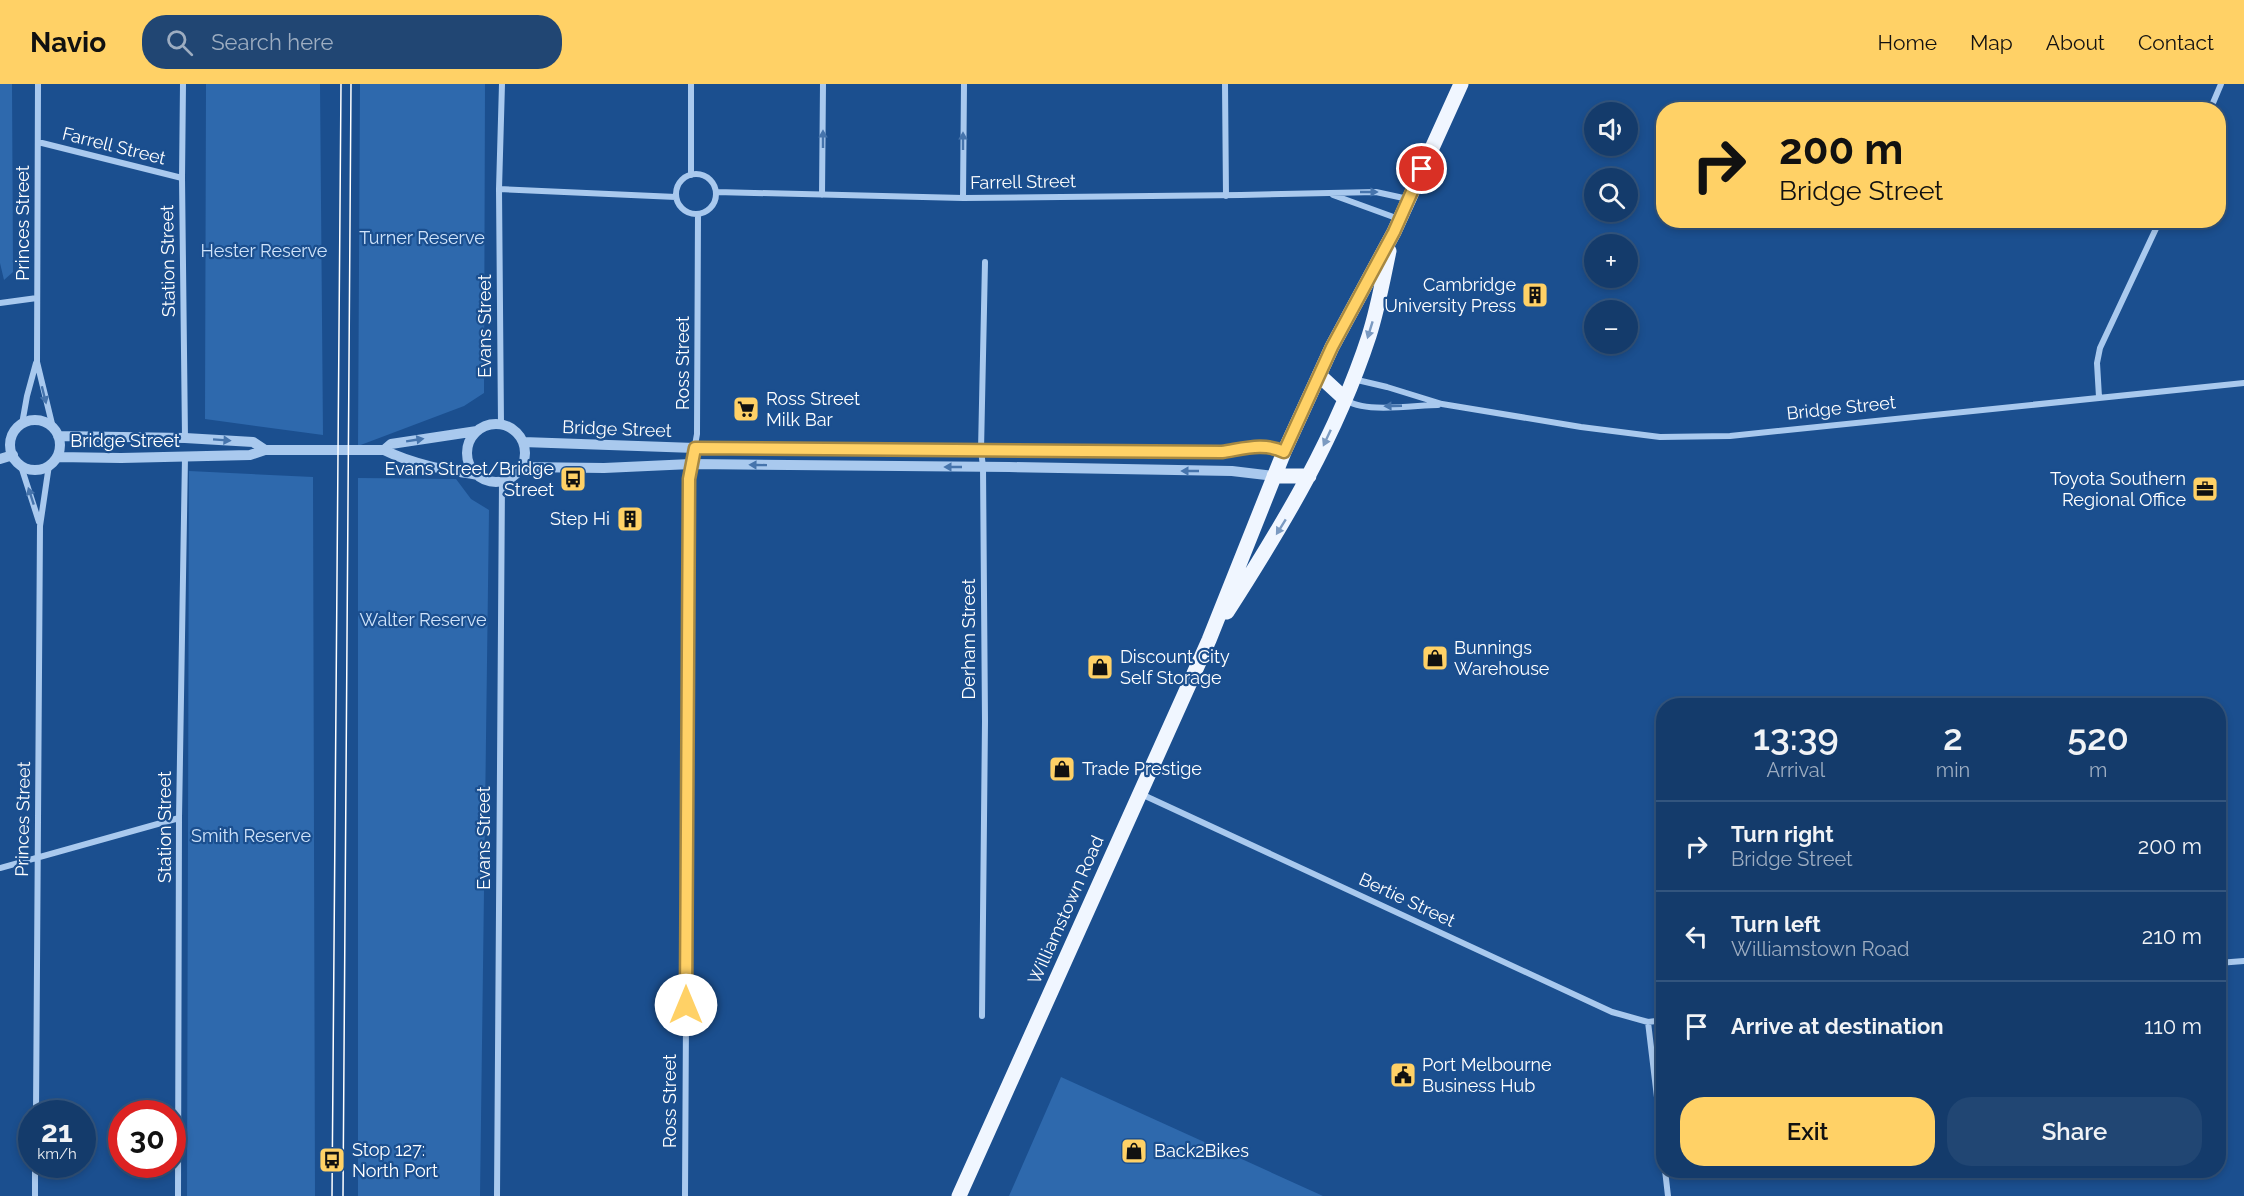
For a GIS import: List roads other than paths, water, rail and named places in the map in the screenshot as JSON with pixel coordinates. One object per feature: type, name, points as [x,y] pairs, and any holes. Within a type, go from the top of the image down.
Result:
[{"type":"main road","name":"Williamstown Road","points":[[959,1196],[1209,640],[1284,452],[1332,347],[1396,226],[1461,84]]},
{"type":"main road","name":"Williamstown Road","points":[[1209,640],[1283,524],[1309,476],[1345,399],[1374,318],[1396,226]]},
{"type":"main road","points":[[1320,374],[1353,379]]},
{"type":"main road","points":[[1320,374],[1345,399]]},
{"type":"main road","points":[[1284,452],[1309,476]]},
{"type":"main road","points":[[1274,476],[1309,476]]},
{"type":"street","name":"Princes Street","points":[[38,84],[37,362],[56,432]]},
{"type":"street","name":"Station Street","points":[[183,84],[185,438]]},
{"type":"street","name":"Evans Street","points":[[501,424],[499,189],[502,84]]},
{"type":"street","points":[[691,175],[692,84]]},
{"type":"street","points":[[822,195],[823,84]]},
{"type":"street","points":[[963,198],[964,84]]},
{"type":"street","points":[[1225,84],[1226,195]]},
{"type":"street","points":[[2213,102],[2221,84]]},
{"type":"street","name":"Farrell Street","points":[[38,142],[182,178]]},
{"type":"street","points":[[691,175],[705,176],[710,180],[716,192],[716,198],[710,209],[698,214],[687,212],[676,197],[681,181],[691,175]]},
{"type":"street","points":[[499,189],[676,197]]},
{"type":"street","name":"Farrell Street","points":[[716,192],[963,198],[1377,192],[1408,199]]},
{"type":"street","name":"Farrell Street","points":[[1330,193],[1396,226]]},
{"type":"street","name":"Ross Street","points":[[685,1196],[689,490],[697,434],[698,214]]},
{"type":"street","points":[[2099,397],[2097,363],[2100,348],[2156,228]]},
{"type":"street","name":"Derham Street","points":[[982,1016],[985,721],[981,450],[985,262]]},
{"type":"street","points":[[0,303],[37,298]]},
{"type":"street","name":"Princes Street","points":[[18,428],[37,362]]},
{"type":"street","name":"Bridge Street","points":[[1353,379],[1442,404],[1593,429],[1684,438],[1763,433],[2244,384]]},
{"type":"street","name":"Bridge Street","points":[[1345,399],[1357,405],[1384,407],[1442,404]]},
{"type":"street","points":[[0,436],[18,428],[38,420],[56,432],[59,450],[53,461],[39,469],[21,466],[13,455],[11,439],[18,428]]},
{"type":"street","points":[[501,424],[518,433],[523,442],[525,459],[513,476],[502,481],[489,481],[478,475],[472,468],[468,459],[468,449],[477,431],[484,426],[501,424]]},
{"type":"street","name":"Bridge Street","points":[[384,450],[391,444],[477,431]]},
{"type":"street","name":"Bridge Street","points":[[56,432],[253,442],[265,450]]},
{"type":"street","name":"Bridge Street","points":[[523,442],[695,448],[1222,452],[1242,447],[1270,448],[1284,452]]},
{"type":"street","name":"Bridge Street","points":[[53,461],[250,455],[265,450],[384,450],[398,457],[445,470],[478,475]]},
{"type":"street","points":[[0,459],[13,455]]},
{"type":"street","name":"Station Street","points":[[178,1196],[179,818],[185,457]]},
{"type":"street","name":"Princes Street","points":[[36,1100],[40,526],[53,461]]},
{"type":"street","name":"Bridge Street","points":[[521,467],[604,468],[691,464],[983,467],[1232,471],[1274,476]]},
{"type":"street","name":"Princes Street","points":[[21,466],[40,526]]},
{"type":"street","name":"Evans Street","points":[[496,1196],[502,481]]},
{"type":"street","name":"Bertie Street","points":[[1140,794],[1612,1012],[1648,1022],[1656,1021]]},
{"type":"street","points":[[0,868],[179,818]]},
{"type":"street","points":[[2226,962],[2244,961]]},
{"type":"street","points":[[1648,1022],[1656,1088]]},
{"type":"street","points":[[35,1178],[35,1196]]},
{"type":"street","points":[[1666,1178],[1668,1196]]},
{"type":"tram line","points":[[332,1196],[341,84]]},
{"type":"tram line","points":[[343,1196],[351,84]]},
{"type":"place","name":"Cambridge University Press","points":[[1535,295]]},
{"type":"place","name":"Ross Street Milk Bar","points":[[746,409]]},
{"type":"place","name":"Evans Street/Bridge Street","points":[[573,479]]},
{"type":"place","name":"Toyota Southern Regional Office","points":[[2205,489]]},
{"type":"place","name":"Step Hi","points":[[630,519]]},
{"type":"place","name":"Bunnings Warehouse","points":[[1435,658]]},
{"type":"place","name":"Discount City Self Storage","points":[[1100,667]]},
{"type":"place","name":"Trade Prestige","points":[[1062,769]]},
{"type":"place","name":"Port Melbourne Business Hub","points":[[1403,1075]]},
{"type":"place","name":"Back2Bikes","points":[[1134,1151]]},
{"type":"place","name":"Stop 127: North Port","points":[[332,1160]]},
{"type":"park label","name":"Turner Reserve","points":[[422,238]]},
{"type":"park label","name":"Hester Reserve","points":[[264,251]]},
{"type":"park label","name":"Walter Reserve","points":[[423,620]]},
{"type":"park label","name":"Smith Reserve","points":[[251,836]]}]
